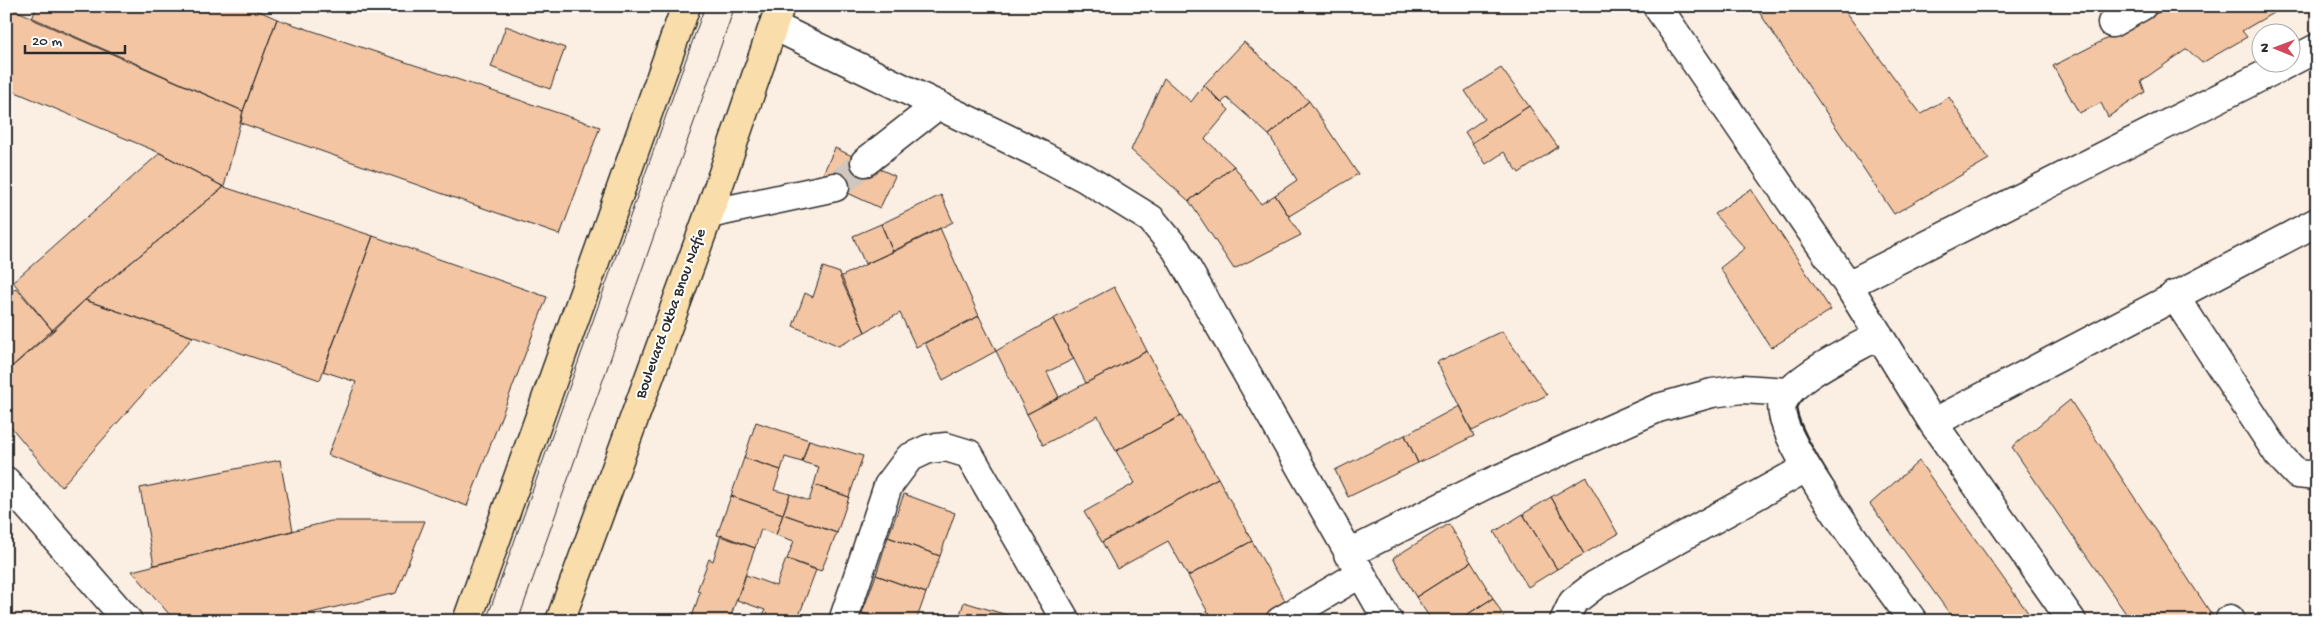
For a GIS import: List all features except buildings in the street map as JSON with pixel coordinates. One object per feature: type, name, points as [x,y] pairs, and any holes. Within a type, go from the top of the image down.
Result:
[{"type":"main road","points":[[467,621],[686,6]]},
{"type":"main road","name":"Boulevard Okba Bnou Nafie","points":[[560,621],[709,214],[777,16]]},
{"type":"street","points":[[1657,6],[1848,285],[1932,423],[2072,621]]},
{"type":"street","points":[[2112,24],[2142,6]]},
{"type":"street","points":[[777,16],[938,105],[1043,156],[1124,200],[1151,219],[1176,249],[1388,621]]},
{"type":"street","points":[[2300,57],[2317,48]]},
{"type":"street","points":[[1848,285],[2270,72]]},
{"type":"street","points":[[865,162],[938,105]]},
{"type":"street","points":[[709,214],[835,187]]},
{"type":"street","points":[[1932,423],[2317,222]]},
{"type":"street","points":[[2174,295],[2278,454],[2297,474],[2317,476]]},
{"type":"street","points":[[1879,336],[1799,381],[1782,403],[1782,415],[1786,428],[1806,468],[1913,621]]},
{"type":"street","points":[[1280,621],[1354,564],[1485,485],[1658,408],[1712,393],[1742,389],[1789,392]]},
{"type":"street","points":[[843,621],[888,486],[909,458],[928,449],[946,447],[968,454],[1066,621]]},
{"type":"street","points":[[1564,621],[1573,602],[1595,584],[1806,468]]},
{"type":"street","points":[[6,482],[128,621]]},
{"type":"tunnel","points":[[835,187],[865,162]]},
{"type":"tram line","points":[[486,621],[705,6]]},
{"type":"tram line","points":[[518,621],[735,6]]}]
